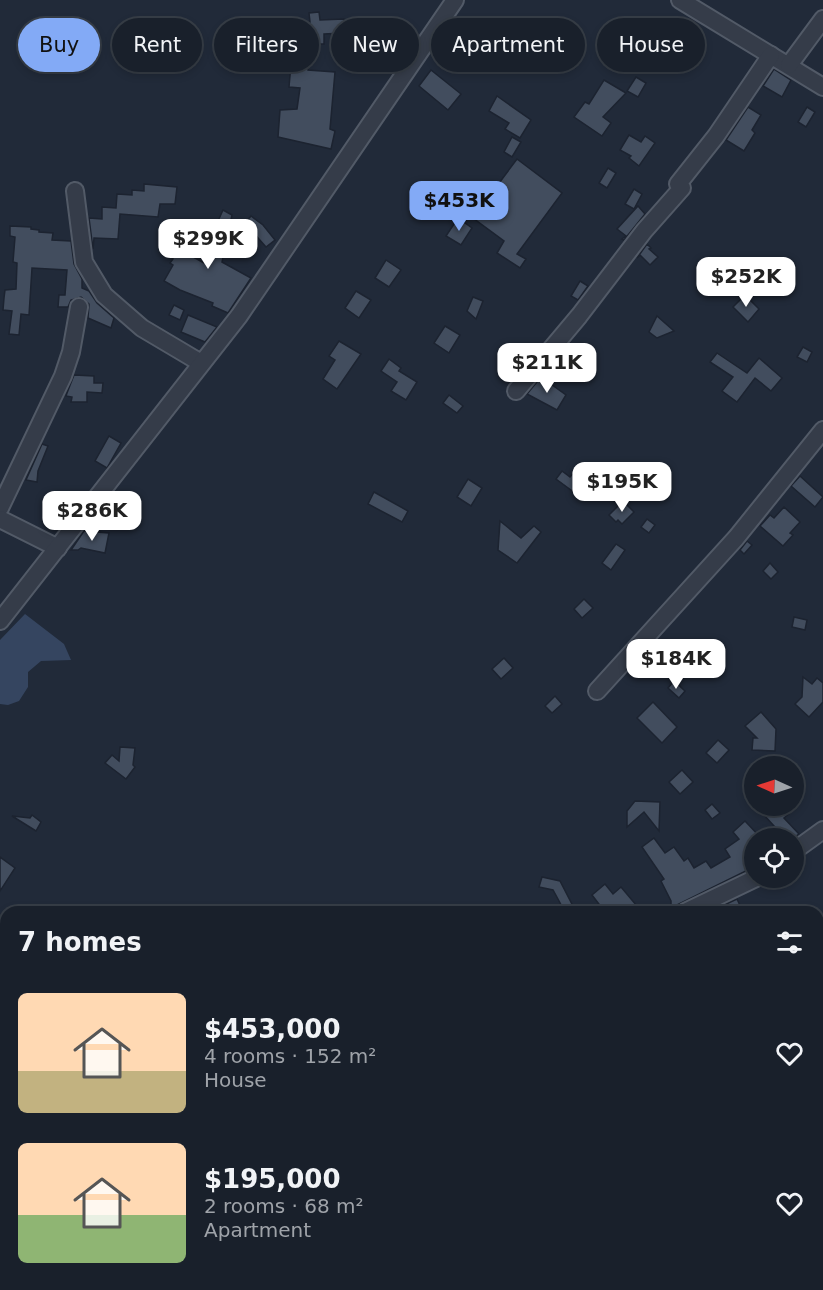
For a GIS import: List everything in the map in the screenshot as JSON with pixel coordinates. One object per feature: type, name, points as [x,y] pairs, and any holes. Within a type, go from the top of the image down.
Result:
[{"type":"street","points":[[0,621],[245,306],[455,0]]},
{"type":"street","points":[[680,0],[823,87]]},
{"type":"street","points":[[789,65],[823,19]]},
{"type":"street","points":[[516,391],[605,283],[644,231],[682,188],[678,184],[716,136],[771,55]]},
{"type":"street","points":[[75,191],[84,262],[104,295],[142,328],[201,363]]},
{"type":"street","points":[[0,508],[63,376],[71,352],[79,307]]},
{"type":"street","points":[[597,691],[736,538],[823,430]]},
{"type":"street","points":[[0,519],[58,548]]},
{"type":"street","points":[[804,844],[823,830]]},
{"type":"street","points":[[698,906],[744,884]]},
{"type":"water","points":[[25,614],[64,644],[71,660],[41,661],[28,672],[28,687],[19,701],[8,705],[0,704],[0,640]]},
{"type":"building","points":[[319,12],[320,20],[331,20],[331,34],[324,34],[324,44],[319,44],[319,18],[310,18],[309,13]]},
{"type":"building","points":[[774,69],[791,80],[782,97],[763,86]]},
{"type":"building","points":[[431,70],[461,94],[448,110],[419,86]]},
{"type":"building","points":[[290,72],[335,72],[330,129],[335,131],[331,149],[278,137],[280,110],[297,109],[300,88],[289,87]]},
{"type":"building","points":[[636,77],[646,83],[638,97],[627,91]]},
{"type":"building","points":[[604,80],[626,93],[603,117],[611,123],[602,136],[574,117],[585,102],[589,104]]},
{"type":"building","points":[[497,96],[531,120],[520,138],[505,129],[509,123],[489,111]]},
{"type":"building","points":[[748,107],[761,115],[752,130],[755,133],[744,151],[726,140]]},
{"type":"building","points":[[807,107],[815,112],[806,127],[798,122]]},
{"type":"building","points":[[629,135],[641,142],[645,136],[655,143],[639,166],[629,158],[631,156],[620,150]]},
{"type":"building","points":[[512,137],[521,142],[512,157],[504,152]]},
{"type":"building","points":[[517,159],[562,193],[517,254],[526,259],[520,268],[497,253],[504,241],[473,218]]},
{"type":"building","points":[[608,168],[616,173],[607,188],[599,183]]},
{"type":"building","points":[[144,184],[177,187],[175,204],[160,204],[158,217],[120,214],[118,239],[94,238],[93,249],[89,218],[102,219],[102,207],[116,208],[117,194],[132,195],[132,190],[144,191]]},
{"type":"building","points":[[634,189],[642,194],[634,209],[625,204]]},
{"type":"building","points":[[638,206],[645,214],[624,240],[622,239],[626,236],[617,229]]},
{"type":"building","points":[[223,210],[232,215],[222,262],[251,278],[228,313],[212,306],[213,303],[164,281],[173,265],[170,263],[173,259],[161,250],[170,239],[179,246],[177,248],[204,263],[206,231],[213,232]]},
{"type":"building","points":[[251,216],[263,225],[275,240],[266,247],[245,223]]},
{"type":"building","points":[[458,218],[472,228],[461,245],[446,236]]},
{"type":"building","points":[[10,226],[31,227],[39,232],[53,233],[52,240],[71,241],[74,264],[82,279],[82,288],[89,291],[97,303],[114,318],[111,328],[88,318],[89,304],[81,297],[71,300],[68,307],[58,307],[59,295],[65,295],[67,270],[32,268],[29,315],[21,314],[19,335],[9,334],[12,311],[3,310],[4,298],[5,290],[16,289],[17,263],[13,262],[15,237],[10,236]]},
{"type":"building","points":[[647,244],[658,257],[650,265],[640,255],[637,258]]},
{"type":"building","points":[[386,260],[401,270],[389,287],[375,278]]},
{"type":"building","points":[[580,281],[588,286],[578,300],[571,296]]},
{"type":"building","points":[[356,291],[371,300],[359,318],[345,308]]},
{"type":"building","points":[[745,295],[759,309],[748,322],[733,307]]},
{"type":"building","points":[[473,297],[483,301],[476,319],[467,311]]},
{"type":"building","points":[[174,305],[184,310],[180,320],[169,315]]},
{"type":"building","points":[[188,315],[217,327],[205,342],[181,332]]},
{"type":"building","points":[[657,316],[674,331],[657,338],[649,332]]},
{"type":"building","points":[[445,326],[460,335],[449,353],[434,343]]},
{"type":"building","points":[[339,341],[361,354],[337,389],[323,379],[335,360],[329,356]]},
{"type":"building","points":[[803,347],[812,352],[807,362],[797,357]]},
{"type":"building","points":[[717,353],[747,373],[759,358],[782,378],[771,391],[755,378],[737,402],[722,391],[733,377],[710,362]]},
{"type":"building","points":[[582,358],[591,363],[582,378],[574,373]]},
{"type":"building","points":[[389,359],[401,368],[399,371],[417,382],[406,400],[391,391],[397,382],[381,371]]},
{"type":"building","points":[[74,375],[94,376],[94,383],[103,383],[102,393],[87,392],[87,402],[71,402],[72,397],[66,396]]},
{"type":"building","points":[[541,377],[566,395],[557,410],[527,394]]},
{"type":"building","points":[[449,395],[463,406],[457,413],[443,403]]},
{"type":"building","points":[[109,436],[121,443],[107,468],[95,461]]},
{"type":"building","points":[[42,444],[48,446],[38,471],[37,482],[26,480]]},
{"type":"building","points":[[576,470],[586,478],[575,493],[556,479],[562,471],[570,477]]},
{"type":"building","points":[[800,476],[823,497],[815,507],[791,486]]},
{"type":"building","points":[[468,479],[482,488],[471,506],[457,497]]},
{"type":"building","points":[[374,492],[408,511],[402,522],[368,504]]},
{"type":"building","points":[[623,501],[634,512],[622,524],[609,515]]},
{"type":"building","points":[[784,507],[800,522],[790,533],[793,535],[783,546],[760,526],[770,515],[774,518]]},
{"type":"building","points":[[647,519],[655,525],[649,533],[641,527]]},
{"type":"building","points":[[500,521],[521,538],[534,526],[541,532],[517,563],[498,550]]},
{"type":"building","points":[[84,531],[109,533],[105,553],[81,548],[71,550]]},
{"type":"building","points":[[747,541],[752,545],[744,554],[740,550]]},
{"type":"building","points":[[616,544],[625,550],[611,570],[602,563]]},
{"type":"building","points":[[770,563],[778,572],[771,579],[763,571]]},
{"type":"building","points":[[584,599],[593,608],[582,618],[574,609]]},
{"type":"building","points":[[794,617],[807,620],[805,630],[792,627]]},
{"type":"building","points":[[504,658],[513,668],[501,679],[492,669]]},
{"type":"building","points":[[803,677],[812,684],[817,678],[823,683],[823,702],[809,717],[795,704],[802,697]]},
{"type":"building","points":[[674,681],[685,691],[679,698],[668,688]]},
{"type":"building","points":[[555,696],[562,704],[552,713],[545,706]]},
{"type":"building","points":[[653,702],[677,727],[662,743],[637,718]]},
{"type":"building","points":[[761,712],[776,729],[775,751],[752,750],[753,738],[757,738],[745,726]]},
{"type":"building","points":[[718,740],[729,750],[717,763],[706,753]]},
{"type":"building","points":[[120,747],[135,748],[133,765],[135,767],[126,779],[105,763],[112,755],[119,761]]},
{"type":"building","points":[[682,770],[693,782],[680,794],[669,782]]},
{"type":"building","points":[[635,801],[660,802],[659,831],[644,812],[627,827],[627,811]]},
{"type":"building","points":[[712,804],[720,813],[712,819],[705,810]]},
{"type":"building","points":[[32,815],[41,822],[36,831],[12,816],[30,818]]},
{"type":"building","points":[[765,816],[786,816],[784,818],[793,828],[776,828]]},
{"type":"building","points":[[745,821],[752,828],[744,828],[744,872],[677,905],[671,905],[661,881],[664,879],[642,847],[654,838],[665,853],[674,847],[684,861],[688,858],[694,868],[706,861],[711,868],[730,857],[725,849],[739,839],[733,832]]},
{"type":"building","points":[[0,857],[15,868],[0,891]]},
{"type":"building","points":[[542,877],[560,881],[573,906],[562,906],[553,890],[539,887]]},
{"type":"building","points":[[605,884],[613,894],[621,887],[637,906],[600,906],[592,895]]},
{"type":"building","points":[[737,899],[740,906],[722,906]]}]
